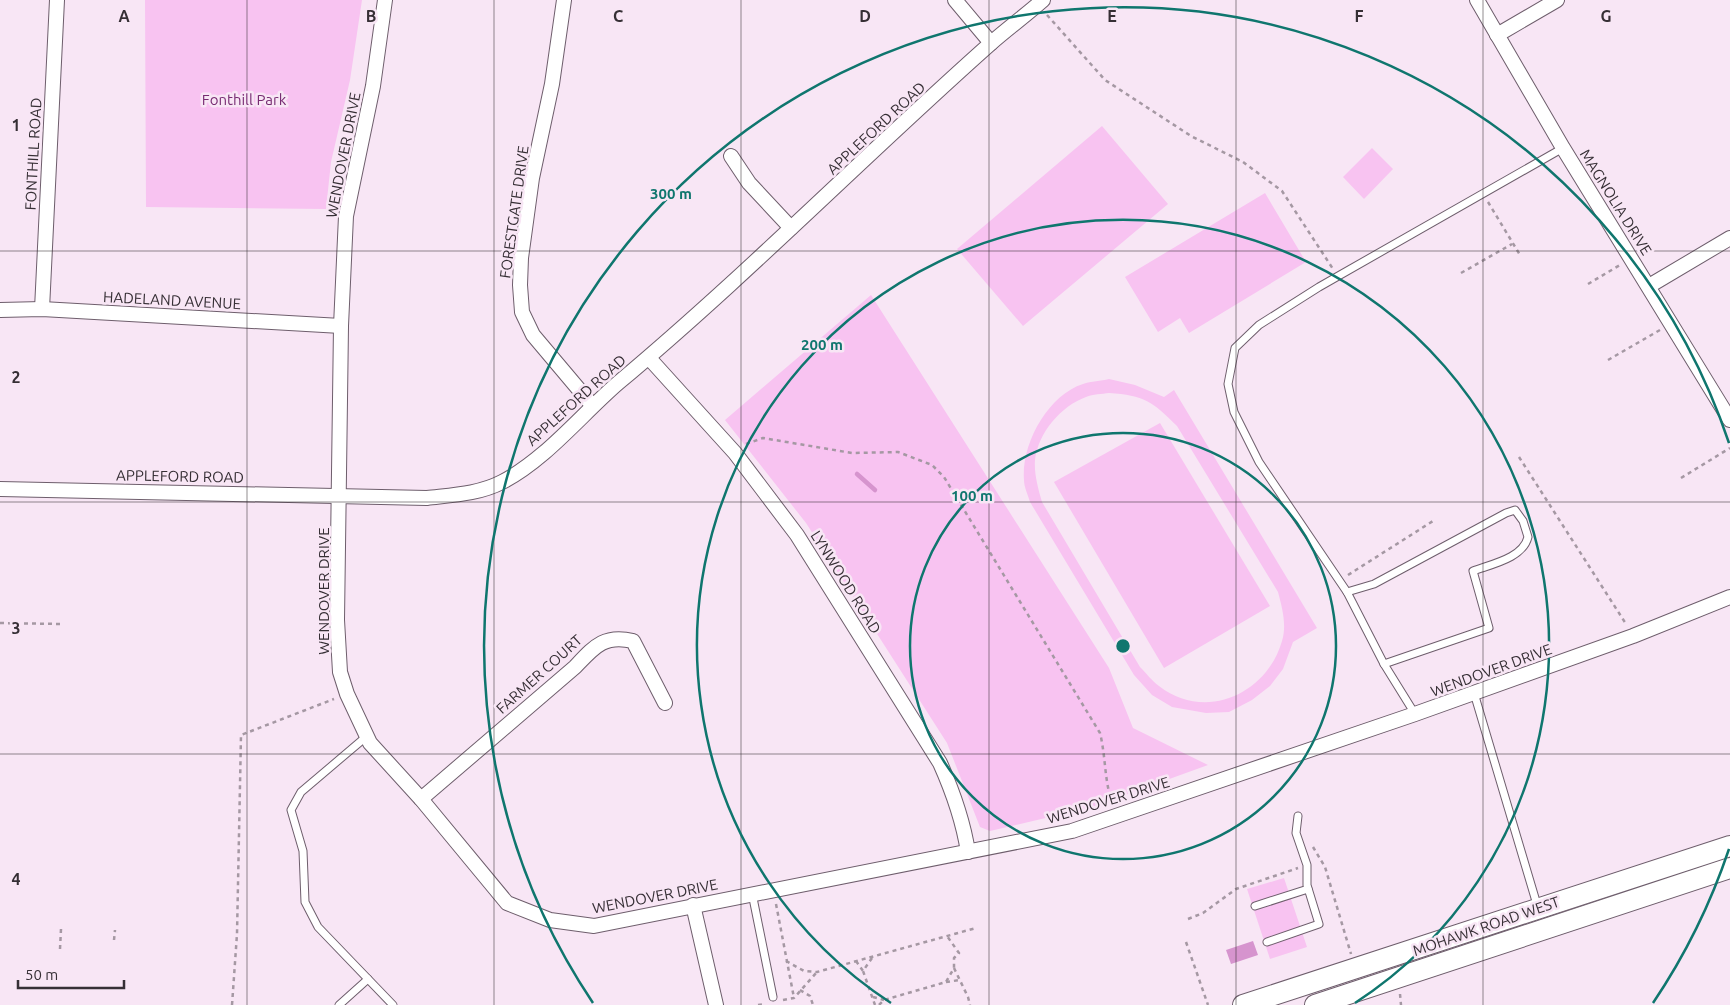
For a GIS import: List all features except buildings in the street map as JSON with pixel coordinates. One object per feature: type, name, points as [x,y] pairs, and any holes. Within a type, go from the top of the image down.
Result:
[{"type":"main road","name":"MOHAWK ROAD WEST","points":[[1243,1005],[1279,999],[1356,970],[1538,908],[1730,846]]},
{"type":"main road","name":"MOHAWK ROAD WEST","points":[[1315,1005],[1730,868]]},
{"type":"main road","points":[[1516,940],[1538,908]]},
{"type":"street","name":"FONTHILL ROAD","points":[[42,309],[57,0]]},
{"type":"street","name":"WENDOVER DRIVE","points":[[386,0],[369,104],[346,216],[341,326],[337,620],[340,672],[347,694],[367,736],[507,902],[550,920],[594,926],[1072,831],[1415,714],[1633,636],[1730,597]]},
{"type":"street","name":"FORESTGATE DRIVE","points":[[564,0],[552,84],[532,178],[521,258],[520,285],[522,312],[533,335],[592,406]]},
{"type":"street","points":[[955,0],[991,43]]},
{"type":"street","name":"MAGNOLIA DRIVE","points":[[1476,0],[1563,148],[1730,420]]},
{"type":"street","points":[[1497,35],[1557,0]]},
{"type":"street","name":"APPLEFORD ROAD","points":[[0,489],[427,498],[465,494],[501,482],[535,460],[592,406],[648,358],[791,228],[991,43],[1040,2]]},
{"type":"street","points":[[731,156],[749,183],[791,228]]},
{"type":"street","points":[[1649,286],[1730,238]]},
{"type":"street","name":"HADELAND AVENUE","points":[[0,310],[42,309],[341,326]]},
{"type":"street","name":"LYNWOOD ROAD","points":[[648,358],[736,453],[797,535],[920,729],[952,788],[964,828],[968,852]]},
{"type":"street","name":"FARMER COURT","points":[[421,799],[575,667],[596,645],[621,638],[633,641],[665,703]]},
{"type":"street","points":[[693,905],[716,1005]]},
{"type":"lane","points":[[1415,714],[1384,664],[1347,592],[1259,462],[1234,412],[1228,384],[1235,348],[1259,325],[1338,276],[1563,148]]},
{"type":"lane","points":[[1347,592],[1374,584],[1506,513],[1515,510],[1519,513],[1528,537],[1524,548],[1514,555],[1473,571],[1489,628],[1384,664]]},
{"type":"lane","points":[[1474,693],[1538,908]]},
{"type":"lane","points":[[367,736],[302,792],[291,810],[303,851],[305,902],[318,927],[393,1005]]},
{"type":"lane","points":[[1267,942],[1319,924],[1308,888],[1307,865],[1296,833],[1298,816]]},
{"type":"lane","points":[[1255,906],[1308,888]]},
{"type":"lane","points":[[752,894],[773,997]]},
{"type":"lane","points":[[339,1005],[368,979]]},
{"type":"path","points":[[1040,2],[1105,80],[1191,136],[1243,162],[1282,191],[1338,276]]},
{"type":"path","points":[[1484,194],[1520,255]]},
{"type":"path","points":[[1462,273],[1513,244]]},
{"type":"path","points":[[1588,284],[1632,258]]},
{"type":"path","points":[[1608,360],[1672,323]]},
{"type":"path","points":[[736,453],[749,441],[762,438],[852,453],[898,452],[932,465],[944,477],[1100,733],[1104,750],[1104,774],[1116,816]]},
{"type":"path","points":[[1681,478],[1730,448]]},
{"type":"path","points":[[1519,457],[1633,636]]},
{"type":"path","points":[[1338,581],[1433,521]]},
{"type":"path","points":[[0,623],[62,624]]},
{"type":"path","points":[[232,1005],[237,934],[241,735],[347,694]]},
{"type":"path","points":[[1297,824],[1325,867],[1356,970]]},
{"type":"path","points":[[1188,919],[1203,913],[1236,889],[1321,860]]},
{"type":"path","points":[[774,889],[794,998]]},
{"type":"path","points":[[786,960],[804,971],[817,972],[976,928]]},
{"type":"path","points":[[60,949],[61,929]]},
{"type":"path","points":[[114,940],[115,930]]},
{"type":"path","points":[[947,936],[959,953],[954,958],[954,968],[970,1005]]},
{"type":"path","points":[[1186,942],[1208,1005]]},
{"type":"path","points":[[863,971],[873,956]]},
{"type":"path","points":[[856,961],[863,971],[875,1005]]},
{"type":"path","points":[[946,982],[954,968]]},
{"type":"path","points":[[781,1001],[794,998],[817,972]]},
{"type":"path","points":[[879,1005],[884,1000],[946,982],[960,980]]},
{"type":"path","points":[[800,990],[810,996],[813,1005]]},
{"type":"path","points":[[872,996],[884,1000]]},
{"type":"path","points":[[758,1005],[766,1003]]},
{"type":"green space","name":"Fonthill Park","points":[[145,0],[362,0],[350,80],[331,162],[326,209],[146,207]]},
{"type":"green space","points":[[1102,126],[1168,204],[1023,326],[957,249]]},
{"type":"green space","points":[[1372,148],[1393,169],[1364,199],[1343,177]]},
{"type":"green space","points":[[1265,193],[1306,262],[1189,333],[1180,318],[1158,332],[1125,277]]},
{"type":"green space","points":[[871,295],[1109,668],[1133,728],[1208,765],[1092,807],[990,831],[980,827],[947,743],[806,523],[725,420]]},
{"type":"green space","points":[[1109,379],[1135,385],[1164,397],[1174,390],[1317,628],[1293,642],[1283,669],[1270,686],[1252,700],[1229,712],[1206,713],[1172,707],[1152,695],[1134,675],[1030,502],[1024,483],[1024,466],[1027,451],[1039,423],[1048,410],[1070,390],[1086,383]],"holes":[[[1109,393],[1147,401],[1177,426],[1278,592],[1284,629],[1282,641],[1274,660],[1263,675],[1249,688],[1232,697],[1214,702],[1196,702],[1177,697],[1151,679],[1140,667],[1042,502],[1036,476],[1035,460],[1041,440],[1052,422],[1068,407],[1086,397]]]},
{"type":"green space","points":[[1160,423],[1270,606],[1164,668],[1054,482]]},
{"type":"green space","points":[[1284,878],[1307,947],[1270,959],[1247,889]]},
{"type":"shaded area","points":[[1253,941],[1258,955],[1231,964],[1226,950]]},
{"type":"waterway","points":[[857,474],[875,490]]}]
